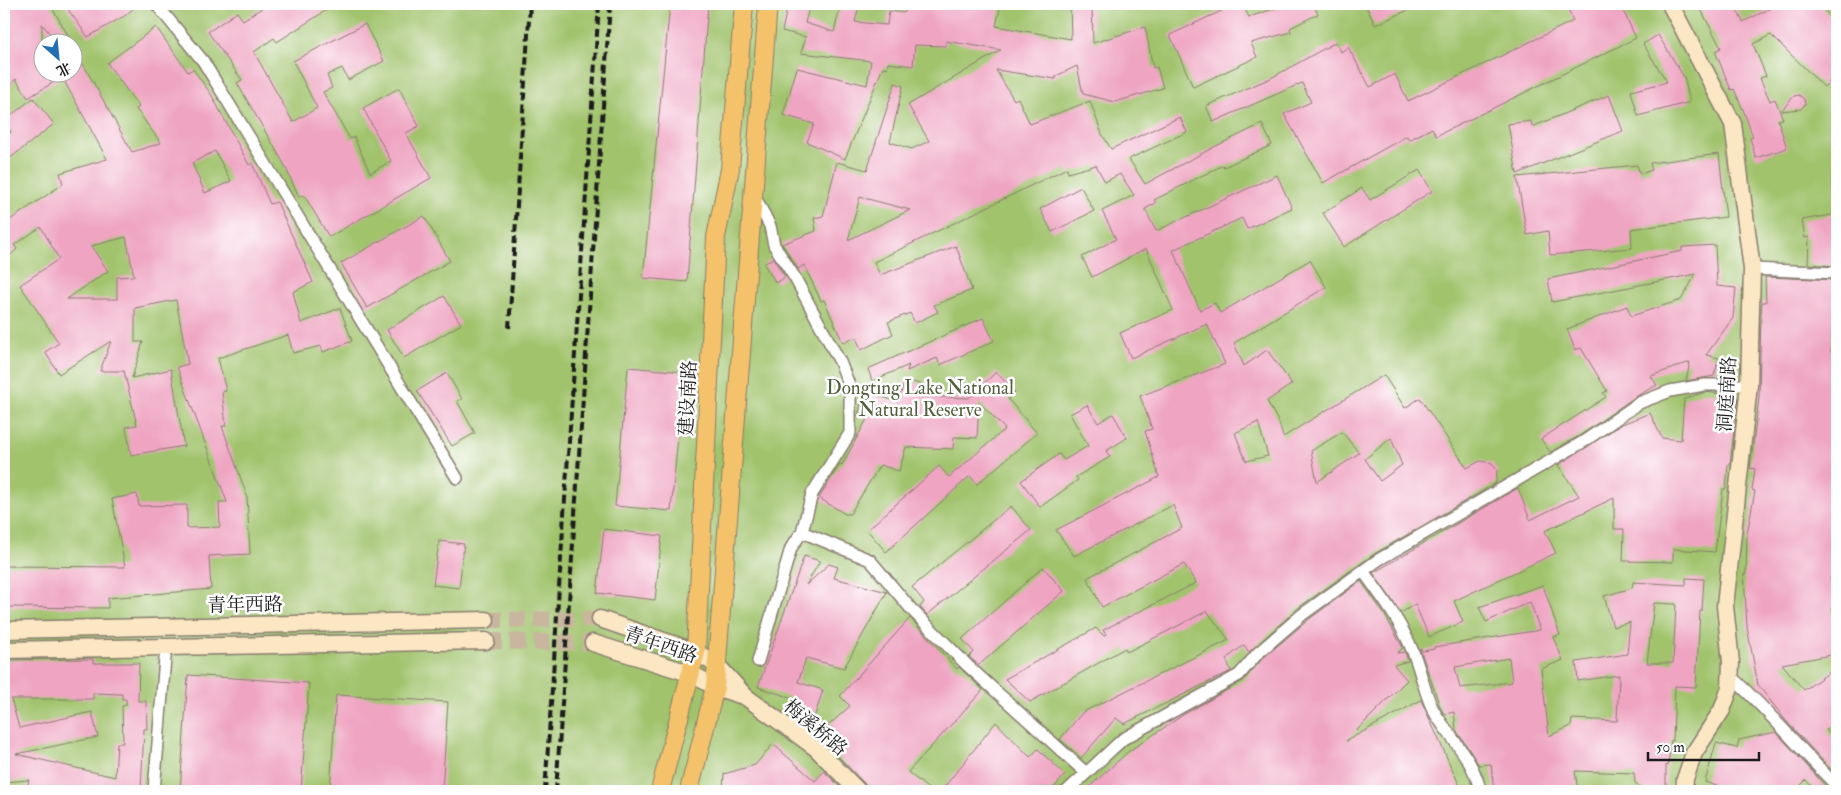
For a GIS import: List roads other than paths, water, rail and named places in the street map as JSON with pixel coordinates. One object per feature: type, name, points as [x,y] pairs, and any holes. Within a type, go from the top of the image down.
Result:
[{"type":"main road","name":"建设南路","points":[[660,791],[692,674],[696,652],[716,237],[730,169],[744,4]]},
{"type":"main road","points":[[689,791],[715,687],[768,4]]},
{"type":"main road","name":"洞庭南路","points":[[1670,4],[1733,124],[1752,269],[1749,385],[1725,606],[1730,638],[1730,688],[1722,710],[1694,753],[1685,779],[1684,791]]},
{"type":"main road","name":"青年西路","points":[[600,619],[696,652],[717,665],[746,697]]},
{"type":"main road","name":"青年西路","points":[[4,630],[486,620]]},
{"type":"main road","points":[[4,650],[486,640]]},
{"type":"main road","name":"青年西路","points":[[593,643],[692,674],[715,687],[746,697]]},
{"type":"main road","name":"梅溪桥路","points":[[746,697],[816,748],[858,791]]},
{"type":"street","points":[[156,4],[203,61],[457,478]]},
{"type":"street","points":[[754,193],[770,226],[774,246],[796,278],[840,362],[850,387],[850,433],[812,494],[802,532],[791,548],[758,661]]},
{"type":"street","points":[[1752,269],[1837,273]]},
{"type":"street","points":[[1067,791],[1085,772],[1123,739],[1239,676],[1258,653],[1303,614],[1363,571],[1422,533],[1457,516],[1583,442],[1639,404],[1670,391],[1704,385],[1749,385]]},
{"type":"street","points":[[802,532],[870,560],[912,610],[968,666],[1085,772]]},
{"type":"street","points":[[1363,571],[1399,622],[1421,670],[1433,711],[1469,762],[1479,781],[1480,791]]},
{"type":"street","points":[[154,791],[166,646]]},
{"type":"street","points":[[1730,676],[1761,702],[1816,766],[1837,786]]},
{"type":"tunnel","points":[[486,620],[600,619]]},
{"type":"tunnel","points":[[486,641],[593,643]]},
{"type":"railway","points":[[509,328],[530,4]]},
{"type":"railway","points":[[545,791],[599,4]]},
{"type":"railway","points":[[556,791],[610,4]]},
{"type":"park label","name":"Dongting Lake National Natural Reserve","points":[[920,398]]}]
